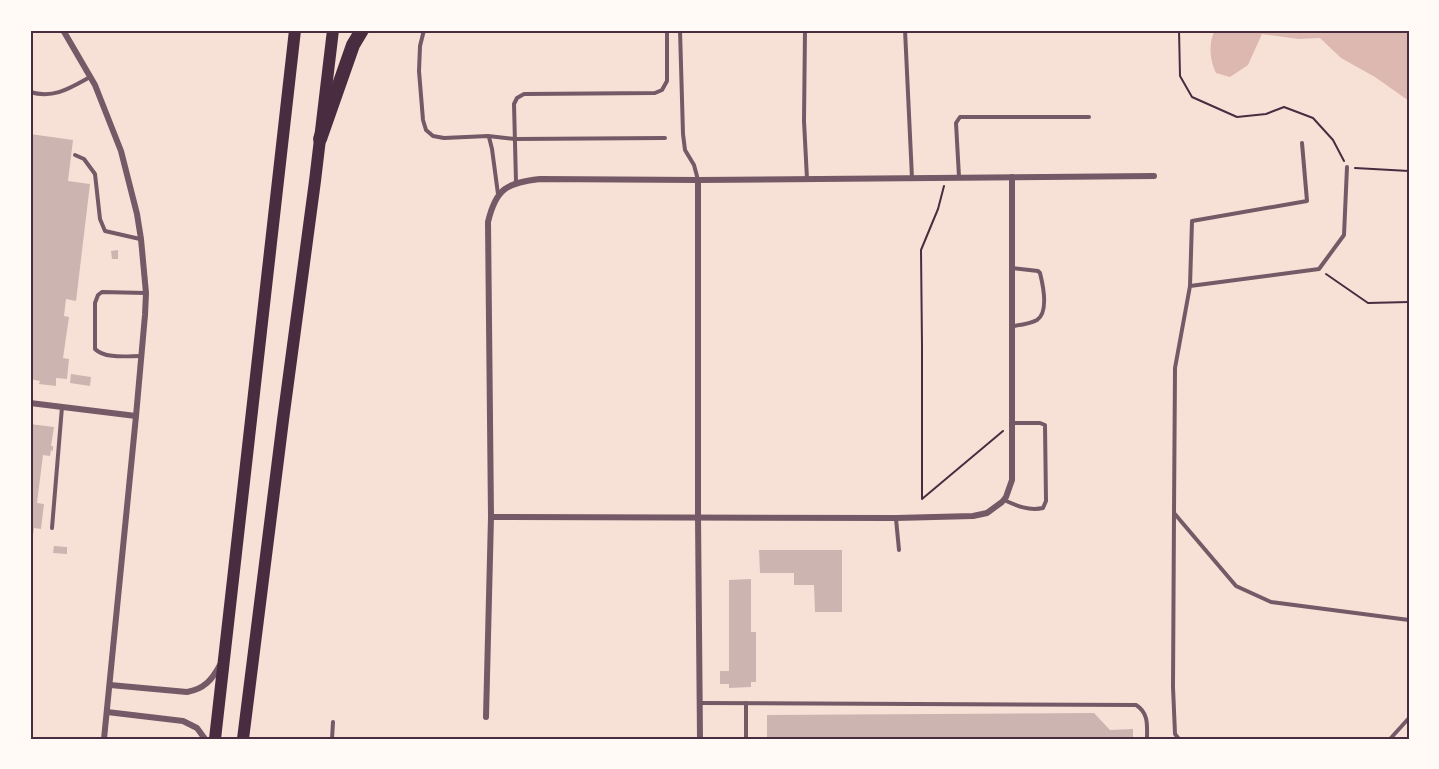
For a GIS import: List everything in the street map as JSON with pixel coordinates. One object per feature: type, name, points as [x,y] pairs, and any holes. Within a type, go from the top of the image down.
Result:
[{"type":"highway","points":[[321,139],[353,45],[362,30]]},
{"type":"main road","points":[[215,739],[296,30]]},
{"type":"main road","points":[[243,739],[321,139],[333,30]]},
{"type":"street","points":[[63,30],[91,77],[121,151],[141,239],[146,293],[104,739]]},
{"type":"street","points":[[486,717],[491,517],[488,222],[493,205],[507,186],[516,182],[540,179],[1154,176]]},
{"type":"street","points":[[491,517],[896,518],[973,516],[987,513],[1004,500],[1011,480],[1012,177]]},
{"type":"street","points":[[698,180],[700,739]]},
{"type":"street","points":[[30,403],[136,416]]},
{"type":"street","points":[[110,685],[178,692],[198,689],[207,684],[214,675],[225,652]]},
{"type":"street","points":[[107,712],[183,721],[197,728],[205,739]]},
{"type":"lane","points":[[424,30],[420,46],[419,71],[423,120],[426,130],[433,136],[444,138],[488,136],[515,139],[665,138]]},
{"type":"lane","points":[[516,182],[514,104],[517,98],[524,94],[659,92],[667,81],[667,30]]},
{"type":"lane","points":[[680,30],[683,134],[685,150],[694,165],[698,180]]},
{"type":"lane","points":[[805,30],[804,121],[807,179]]},
{"type":"lane","points":[[905,30],[912,178]]},
{"type":"lane","points":[[30,92],[45,95],[64,92],[91,77]]},
{"type":"lane","points":[[959,177],[956,123],[960,117],[1089,117]]},
{"type":"lane","points":[[488,136],[494,157],[498,196]]},
{"type":"lane","points":[[1179,739],[1175,734],[1173,687],[1175,368],[1190,286],[1192,221],[1307,201],[1302,143]]},
{"type":"lane","points":[[75,155],[84,159],[95,174],[100,219],[105,231],[141,239]]},
{"type":"lane","points":[[1190,286],[1318,269],[1344,235],[1347,167]]},
{"type":"lane","points":[[1012,268],[1040,273],[1044,304],[1039,319],[1012,327]]},
{"type":"lane","points":[[141,356],[104,355],[95,350],[95,303],[102,292],[146,293]]},
{"type":"lane","points":[[52,528],[62,406]]},
{"type":"lane","points":[[1004,500],[1033,509],[1043,508],[1046,501],[1046,425],[1012,423]]},
{"type":"lane","points":[[1173,513],[1236,586],[1271,602],[1409,620]]},
{"type":"lane","points":[[896,518],[899,550]]},
{"type":"lane","points":[[700,703],[1136,705],[1145,713],[1147,739]]},
{"type":"lane","points":[[746,703],[746,739]]},
{"type":"lane","points":[[1390,739],[1409,718]]},
{"type":"lane","points":[[332,739],[333,722]]},
{"type":"path","points":[[1179,30],[1180,76],[1192,97],[1237,117],[1266,114],[1284,107],[1313,117],[1333,140],[1347,167],[1409,171]]},
{"type":"path","points":[[946,177],[938,209],[921,250],[922,499],[1012,423]]},
{"type":"path","points":[[1318,269],[1368,303],[1409,302]]},
{"type":"shaded area","points":[[1215,30],[1409,30],[1409,101],[1375,77],[1341,58],[1320,38],[1298,39],[1262,34],[1248,65],[1230,77],[1216,73],[1211,52],[1211,41]]},
{"type":"building","points":[[30,134],[73,140],[68,181],[90,184],[76,301],[66,299],[64,316],[69,317],[63,358],[69,359],[67,379],[56,378],[56,386],[39,384],[40,381],[30,379]]},
{"type":"building","points":[[118,250],[118,259],[112,259],[111,251]]},
{"type":"building","points":[[71,374],[91,377],[90,386],[70,383]]},
{"type":"building","points":[[30,424],[54,427],[51,446],[53,446],[53,451],[51,450],[50,456],[43,455],[37,503],[44,504],[41,529],[34,528],[31,550],[30,550]]},
{"type":"building","points":[[54,546],[67,547],[67,554],[53,553]]},
{"type":"building","points":[[759,550],[842,550],[842,612],[815,612],[814,585],[794,585],[794,573],[760,573]]},
{"type":"building","points":[[751,579],[751,632],[756,632],[756,682],[751,682],[751,687],[729,688],[729,684],[720,684],[720,671],[729,671],[729,580]]},
{"type":"building","points":[[1094,713],[1110,730],[1133,729],[1133,739],[767,739],[767,715]]}]
